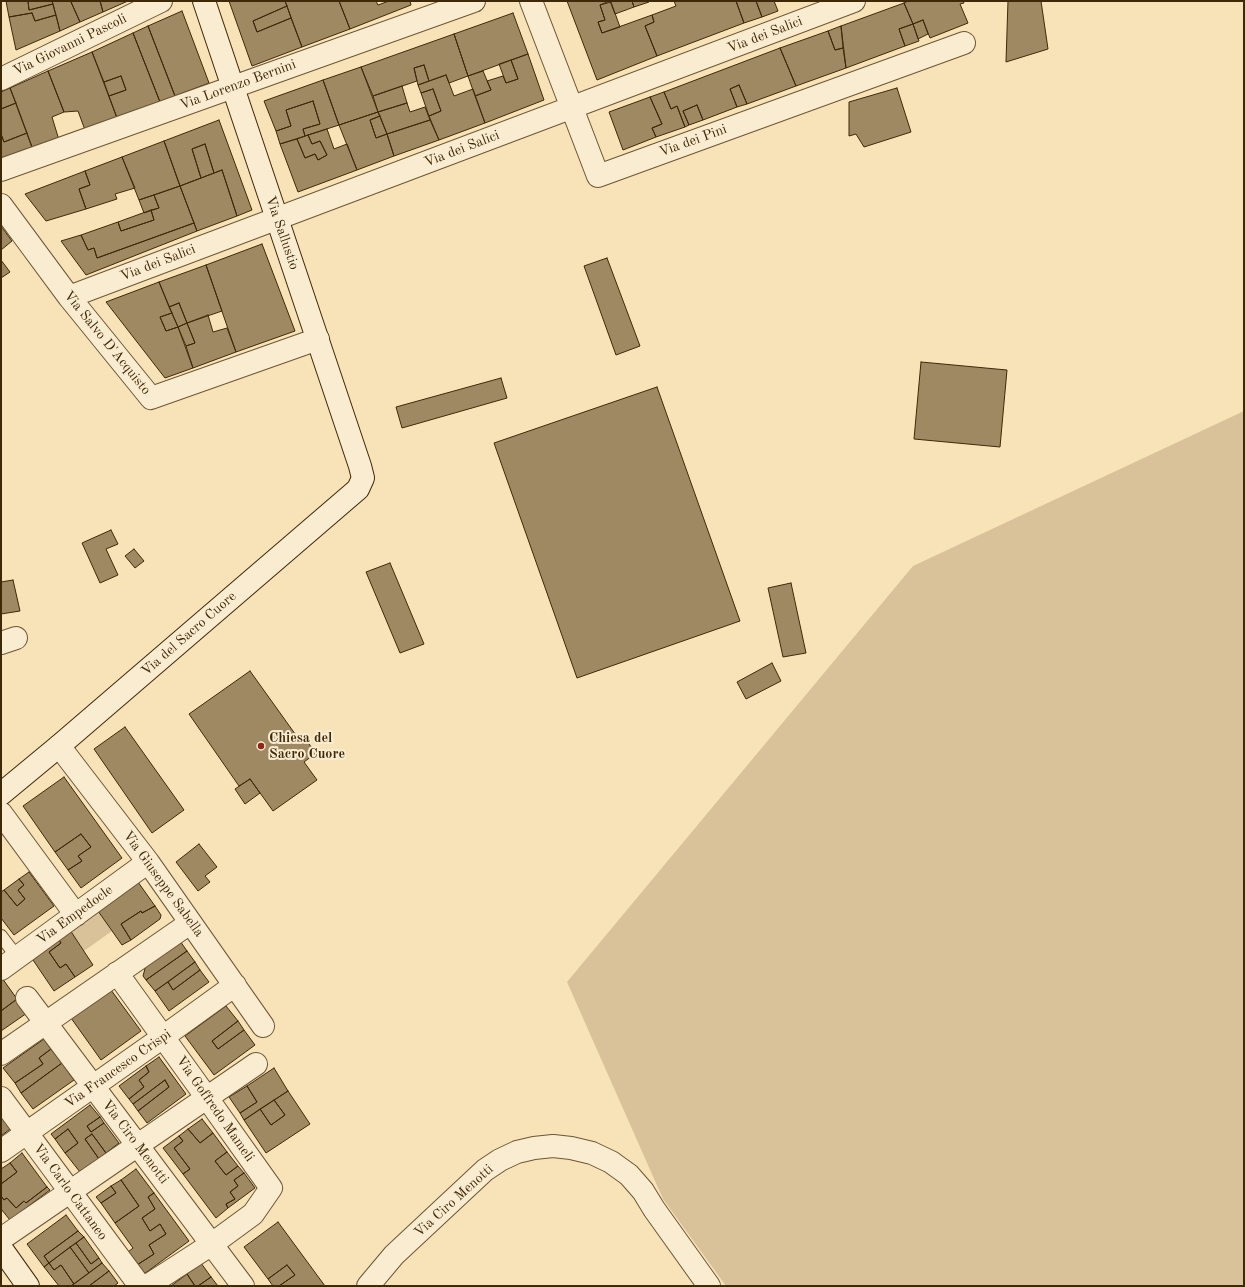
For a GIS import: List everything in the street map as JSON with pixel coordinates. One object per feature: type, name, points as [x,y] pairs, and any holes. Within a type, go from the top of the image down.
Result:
[{"type":"street","name":"Via Giovanni Pascoli","points":[[1,79],[161,1]]},
{"type":"street","name":"Via Sallustio","points":[[204,1],[360,466]]},
{"type":"street","name":"Via Lorenzo Bernini","points":[[1,170],[474,1]]},
{"type":"street","name":"Via dei Pini","points":[[531,1],[598,176],[964,43]]},
{"type":"street","name":"Via dei Salici","points":[[69,297],[854,1]]},
{"type":"street","name":"Via Salvo D'Acquisto","points":[[1,205],[69,297],[151,398],[318,340]]},
{"type":"street","name":"Via del Sacro Cuore","points":[[1,794],[358,489],[363,478],[360,466]]},
{"type":"street","name":"Via Giuseppe Sabella","points":[[59,746],[148,862],[263,1026]]},
{"type":"street","points":[[1,813],[76,915]]},
{"type":"street","name":"Via Empedocle","points":[[9,963],[148,862]]},
{"type":"street","points":[[1,1054],[190,923]]},
{"type":"street","name":"Via Goffredo Mameli","points":[[117,973],[270,1188],[253,1214],[212,1244]]},
{"type":"street","name":"Via Francesco Crispi","points":[[1,1151],[235,986]]},
{"type":"street","name":"Via Ciro Menotti","points":[[27,998],[243,1286]]},
{"type":"street","points":[[1,1239],[256,1064]]},
{"type":"street","name":"Via Carlo Cattaneo","points":[[1,1098],[140,1286]]},
{"type":"street","name":"Via Ciro Menotti","points":[[368,1286],[394,1255],[485,1170],[500,1160],[517,1152],[553,1146],[571,1148],[592,1153],[611,1162],[628,1175],[643,1191],[654,1209],[709,1286]]},
{"type":"street","points":[[147,1286],[212,1244]]},
{"type":"street","points":[[1,1248],[28,1286]]},
{"type":"lane","points":[[1,936],[9,963]]},
{"type":"shaded area","points":[[1244,411],[1244,1286],[726,1286],[663,1199],[567,982],[913,566]]},
{"type":"shaded area","points":[[98,911],[112,931],[84,951],[70,930]]},
{"type":"building","points":[[6,1],[28,1],[29,10],[53,4],[56,15],[35,21],[32,13],[9,17]]},
{"type":"building","points":[[28,1],[52,1],[53,4],[29,10]]},
{"type":"building","points":[[52,1],[74,1],[71,2],[80,22],[60,31]]},
{"type":"building","points":[[100,1],[103,12],[80,22],[71,2]]},
{"type":"building","points":[[100,1],[128,1],[103,12]]},
{"type":"building","points":[[229,1],[285,1],[287,6],[253,21],[257,32],[291,18],[302,47],[252,66]]},
{"type":"building","points":[[285,1],[339,1],[350,29],[302,47]]},
{"type":"building","points":[[339,1],[376,1],[378,5],[389,1],[410,1],[411,5],[350,29]]},
{"type":"building","points":[[567,1],[610,1],[600,5],[605,20],[598,22],[602,33],[652,15],[654,22],[645,26],[657,56],[597,80]]},
{"type":"building","points":[[610,1],[632,1],[634,7],[615,14]]},
{"type":"building","points":[[632,1],[649,1],[649,2],[634,7]]},
{"type":"building","points":[[674,1],[736,1],[744,23],[657,56],[645,26],[654,22],[652,15],[676,6]]},
{"type":"building","points":[[736,1],[756,1],[762,17],[744,23]]},
{"type":"building","points":[[756,1],[774,1],[778,11],[762,17]]},
{"type":"building","points":[[908,1],[963,1],[964,3],[960,4],[968,23],[930,38],[923,20],[913,24],[904,3]]},
{"type":"building","points":[[1008,1],[1041,1],[1048,49],[1006,62]]},
{"type":"building","points":[[611,2],[620,27],[602,33],[598,22],[605,20],[600,5]]},
{"type":"building","points":[[904,3],[913,24],[899,29],[905,46],[846,68],[841,26]]},
{"type":"building","points":[[287,6],[291,18],[257,32],[253,21]]},
{"type":"building","points":[[182,11],[209,83],[175,96],[148,26]]},
{"type":"building","points":[[32,13],[35,21],[56,15],[60,31],[16,50],[9,17]]},
{"type":"building","points":[[513,13],[528,54],[468,76],[454,34]]},
{"type":"building","points":[[923,20],[928,34],[918,39],[913,24]]},
{"type":"building","points":[[913,24],[919,41],[905,46],[899,29]]},
{"type":"building","points":[[148,26],[175,96],[160,102],[133,33]]},
{"type":"building","points":[[841,26],[843,48],[835,50],[828,31]]},
{"type":"building","points":[[828,31],[835,50],[843,48],[846,68],[796,86],[780,48]]},
{"type":"building","points":[[133,33],[160,102],[117,118],[109,96],[126,90],[121,76],[104,82],[92,52]]},
{"type":"building","points":[[454,34],[468,76],[449,83],[446,75],[429,81],[424,65],[414,68],[417,81],[373,96],[361,67]]},
{"type":"building","points":[[780,48],[796,86],[747,104],[739,85],[730,89],[737,107],[703,120],[697,105],[683,111],[689,125],[685,127],[677,106],[671,109],[664,92]]},
{"type":"building","points":[[92,52],[117,118],[85,130],[78,111],[64,112],[48,71]]},
{"type":"building","points":[[528,54],[544,100],[485,123],[475,96],[491,90],[487,81],[503,76],[506,83],[518,79],[511,60]]},
{"type":"building","points":[[511,60],[518,79],[506,83],[499,64]]},
{"type":"building","points":[[424,65],[429,81],[418,85],[414,68]]},
{"type":"building","points":[[361,67],[378,112],[339,125],[323,80]]},
{"type":"building","points":[[48,71],[64,112],[52,117],[59,140],[33,150],[10,88]]},
{"type":"building","points":[[483,71],[491,90],[475,96],[468,76]]},
{"type":"building","points":[[446,75],[454,96],[473,89],[485,123],[439,140],[429,116],[441,111],[433,89],[421,93],[418,85]]},
{"type":"building","points":[[121,76],[126,90],[109,96],[104,82]]},
{"type":"building","points":[[323,80],[339,125],[305,136],[303,129],[320,124],[313,101],[286,110],[291,126],[276,131],[264,101]]},
{"type":"building","points":[[739,85],[747,104],[737,107],[730,89]]},
{"type":"building","points":[[402,86],[407,103],[378,112],[373,96]]},
{"type":"building","points":[[10,88],[16,103],[1,109],[1,92]]},
{"type":"building","points":[[897,88],[911,132],[864,147],[856,134],[849,136],[849,102]]},
{"type":"building","points":[[433,89],[441,111],[429,116],[421,93]]},
{"type":"building","points":[[664,92],[671,109],[677,106],[685,127],[656,137],[652,128],[662,124],[650,97]]},
{"type":"building","points":[[650,97],[662,124],[652,128],[656,137],[623,150],[609,112]]},
{"type":"building","points":[[313,101],[320,124],[303,129],[305,136],[280,144],[276,131],[291,126],[286,110]]},
{"type":"building","points":[[16,103],[27,133],[4,142],[1,134],[1,109]]},
{"type":"building","points":[[407,103],[410,112],[425,107],[430,120],[387,134],[378,112]]},
{"type":"building","points":[[697,105],[703,120],[689,125],[683,111]]},
{"type":"building","points":[[378,112],[380,116],[370,120],[376,138],[387,134],[394,156],[357,170],[339,125]]},
{"type":"building","points":[[380,116],[387,134],[376,138],[370,120]]},
{"type":"building","points":[[219,120],[252,210],[237,216],[222,170],[214,173],[205,144],[192,149],[201,178],[180,186],[164,141]]},
{"type":"building","points":[[430,120],[439,140],[394,156],[387,134]]},
{"type":"building","points":[[327,129],[334,149],[347,144],[357,170],[298,192],[280,144],[297,139],[305,158],[315,154],[318,160],[327,155],[320,141],[312,144],[308,135]]},
{"type":"building","points":[[27,133],[33,150],[1,162],[1,134],[4,142]]},
{"type":"building","points":[[308,135],[312,144],[320,141],[327,155],[318,160],[315,154],[305,158],[297,139]]},
{"type":"building","points":[[164,141],[180,186],[139,200],[122,157]]},
{"type":"building","points":[[205,144],[214,173],[201,178],[192,149]]},
{"type":"building","points":[[122,157],[135,188],[115,194],[117,199],[86,209],[79,189],[90,185],[85,171]]},
{"type":"building","points":[[222,170],[237,216],[197,231],[180,186]]},
{"type":"building","points":[[85,171],[90,185],[79,189],[86,209],[46,221],[25,194]]},
{"type":"building","points":[[180,186],[194,223],[97,258],[94,248],[88,250],[81,235],[118,222],[121,231],[154,220],[151,210],[159,208],[154,195]]},
{"type":"building","points":[[154,195],[159,208],[144,213],[139,200]]},
{"type":"building","points":[[151,210],[154,220],[121,231],[118,222]]},
{"type":"building","points":[[194,223],[197,231],[86,275],[61,241],[81,235],[88,250],[94,248],[97,258]]},
{"type":"building","points":[[1,226],[12,241],[1,250]]},
{"type":"building","points":[[262,244],[295,331],[236,352],[206,265]]},
{"type":"building","points":[[607,258],[640,346],[616,355],[584,266]]},
{"type":"building","points":[[1,260],[10,272],[1,278]]},
{"type":"building","points":[[206,265],[222,311],[187,323],[179,303],[169,307],[159,282]]},
{"type":"building","points":[[159,282],[172,313],[160,317],[166,331],[178,327],[193,368],[165,378],[106,302]]},
{"type":"building","points":[[179,303],[187,323],[178,327],[169,307]]},
{"type":"building","points":[[172,313],[178,327],[166,331],[160,317]]},
{"type":"building","points":[[208,315],[213,332],[227,328],[236,352],[193,368],[186,346],[195,343],[187,323]]},
{"type":"building","points":[[187,323],[195,343],[186,346],[178,327]]},
{"type":"building","points":[[921,362],[1007,370],[1000,447],[914,439]]},
{"type":"building","points":[[501,378],[507,398],[402,428],[396,407]]},
{"type":"building","points":[[657,387],[740,621],[577,678],[494,443]]},
{"type":"building","points":[[111,530],[118,544],[106,549],[118,575],[100,583],[82,543]]},
{"type":"building","points":[[134,549],[144,561],[135,568],[125,556]]},
{"type":"building","points":[[390,563],[424,644],[400,653],[366,572]]},
{"type":"building","points":[[13,580],[20,611],[1,614],[1,582]]},
{"type":"building","points":[[791,583],[806,653],[783,657],[768,588]]},
{"type":"building","points":[[772,663],[781,681],[746,699],[737,682]]},
{"type":"building","name":"Chiesa del Sacro Cuore","points":[[250,671],[298,738],[302,735],[316,753],[304,762],[317,780],[273,811],[250,779],[239,786],[189,714]]},
{"type":"building","points":[[125,727],[184,810],[152,833],[94,749]]},
{"type":"building","points":[[64,777],[122,858],[81,888],[68,870],[82,861],[78,856],[91,847],[81,834],[55,852],[23,806]]},
{"type":"building","points":[[250,779],[260,793],[245,804],[235,789]]},
{"type":"building","points":[[81,834],[91,847],[78,856],[82,861],[68,870],[55,852]]},
{"type":"building","points":[[199,844],[217,867],[205,876],[210,882],[198,891],[176,862]]},
{"type":"building","points":[[29,872],[54,906],[14,935],[1,918],[1,892],[4,890],[17,906],[25,899],[18,890],[24,885],[19,879]]},
{"type":"building","points":[[19,879],[24,885],[18,890],[25,899],[17,906],[4,890]]},
{"type":"building","points":[[138,882],[155,906],[142,913],[141,911],[121,924],[131,940],[122,945],[98,911]]},
{"type":"building","points":[[155,906],[161,915],[160,919],[131,940],[121,924],[141,911],[142,913]]},
{"type":"building","points":[[70,930],[93,965],[75,977],[66,964],[60,968],[49,952],[61,943],[58,938]]},
{"type":"building","points":[[58,938],[61,943],[49,952],[60,968],[66,964],[75,977],[54,991],[31,957]]},
{"type":"building","points":[[180,941],[187,951],[146,980],[143,976],[146,965]]},
{"type":"building","points":[[187,951],[195,962],[155,991],[146,980]]},
{"type":"building","points":[[195,962],[200,970],[173,990],[168,982]]},
{"type":"building","points":[[200,970],[209,982],[169,1011],[155,991],[168,982],[173,990]]},
{"type":"building","points":[[1,978],[17,999],[1,1011]]},
{"type":"building","points":[[111,990],[141,1031],[101,1060],[71,1018]]},
{"type":"building","points":[[17,999],[27,1013],[1,1031],[1,1011]]},
{"type":"building","points":[[226,1006],[238,1021],[212,1041],[218,1049],[244,1030],[255,1045],[214,1075],[185,1036]]},
{"type":"building","points":[[238,1021],[244,1030],[218,1049],[212,1041]]},
{"type":"building","points":[[44,1039],[51,1049],[39,1058],[43,1064],[15,1083],[3,1068]]},
{"type":"building","points":[[51,1049],[62,1063],[21,1093],[15,1083],[43,1064],[39,1058]]},
{"type":"building","points":[[159,1057],[186,1094],[147,1123],[138,1111],[169,1087],[165,1080],[133,1104],[129,1099],[144,1087],[139,1080],[149,1072],[146,1066]]},
{"type":"building","points":[[62,1063],[74,1080],[33,1109],[21,1093]]},
{"type":"building","points":[[146,1066],[149,1072],[139,1080],[144,1087],[129,1099],[119,1086]]},
{"type":"building","points":[[274,1068],[288,1091],[244,1120],[240,1113],[257,1102],[247,1086]]},
{"type":"building","points":[[165,1080],[169,1087],[138,1111],[133,1104]]},
{"type":"building","points":[[247,1086],[257,1102],[240,1113],[229,1097]]},
{"type":"building","points":[[288,1091],[310,1124],[266,1153],[244,1120],[260,1109],[271,1125],[285,1115],[274,1100]]},
{"type":"building","points":[[274,1100],[285,1115],[271,1125],[260,1109]]},
{"type":"building","points":[[90,1105],[100,1117],[87,1126],[91,1132],[104,1123],[119,1143],[106,1153],[92,1134],[85,1139],[99,1159],[80,1172],[65,1153],[78,1143],[68,1129],[55,1139],[51,1134]]},
{"type":"building","points":[[1,1117],[10,1129],[1,1136]]},
{"type":"building","points":[[100,1117],[104,1123],[91,1132],[87,1126]]},
{"type":"building","points":[[202,1119],[213,1133],[200,1143],[188,1129]]},
{"type":"building","points":[[68,1129],[78,1143],[65,1153],[55,1139]]},
{"type":"building","points":[[188,1129],[200,1143],[213,1133],[227,1152],[215,1161],[226,1175],[238,1166],[244,1173],[234,1180],[238,1186],[230,1192],[235,1199],[226,1204],[228,1208],[216,1218],[183,1174],[190,1169],[174,1148],[183,1141],[179,1136]]},
{"type":"building","points":[[92,1134],[106,1153],[99,1159],[85,1139]]},
{"type":"building","points":[[179,1136],[183,1141],[174,1148],[190,1169],[183,1174],[163,1148]]},
{"type":"building","points":[[227,1152],[238,1166],[226,1175],[215,1161]]},
{"type":"building","points":[[22,1153],[47,1187],[26,1203],[24,1201],[16,1208],[7,1198],[4,1200],[1,1196],[1,1184],[17,1172],[10,1163]]},
{"type":"building","points":[[10,1163],[17,1172],[1,1184],[1,1169]]},
{"type":"building","points":[[136,1169],[154,1193],[148,1197],[155,1209],[142,1218],[150,1231],[160,1224],[166,1234],[149,1245],[154,1254],[137,1265],[128,1252],[133,1248],[115,1223],[139,1206],[121,1180]]},
{"type":"building","points":[[244,1173],[255,1188],[228,1208],[226,1204],[235,1199],[230,1192],[238,1186],[234,1180]]},
{"type":"building","points":[[121,1180],[139,1206],[115,1223],[101,1203],[116,1193],[111,1186]]},
{"type":"building","points":[[111,1186],[116,1193],[101,1203],[96,1197]]},
{"type":"building","points":[[47,1187],[50,1190],[10,1220],[1,1209],[1,1196],[4,1200],[7,1198],[16,1208],[24,1201],[26,1203]]},
{"type":"building","points":[[154,1193],[189,1241],[144,1274],[137,1265],[154,1254],[149,1245],[166,1234],[160,1224],[150,1231],[142,1218],[155,1209],[148,1197]]},
{"type":"building","points":[[66,1215],[78,1231],[44,1256],[49,1263],[44,1267],[27,1244]]},
{"type":"building","points":[[278,1222],[325,1286],[279,1286],[295,1275],[287,1265],[268,1279],[244,1247]]},
{"type":"building","points":[[78,1231],[84,1237],[49,1263],[44,1256]]},
{"type":"building","points":[[84,1237],[99,1258],[91,1264],[76,1243]]},
{"type":"building","points":[[76,1243],[91,1264],[99,1258],[102,1263],[89,1273],[70,1247]]},
{"type":"building","points":[[70,1247],[89,1273],[74,1284],[61,1265],[54,1270],[49,1263]]},
{"type":"building","points":[[49,1263],[54,1270],[61,1265],[74,1284],[71,1286],[59,1286],[44,1267]]},
{"type":"building","points":[[102,1263],[109,1271],[89,1286],[71,1286]]},
{"type":"building","points":[[201,1263],[211,1277],[198,1286],[195,1286],[187,1274]]},
{"type":"building","points":[[287,1265],[295,1275],[279,1286],[273,1286],[268,1279]]},
{"type":"building","points":[[109,1271],[118,1283],[114,1286],[89,1286]]},
{"type":"building","points":[[187,1274],[195,1286],[171,1286]]},
{"type":"building","points":[[211,1277],[218,1286],[198,1286]]},
{"type":"place","name":"Chiesa del Sacro Cuore","points":[[261,746]]}]
